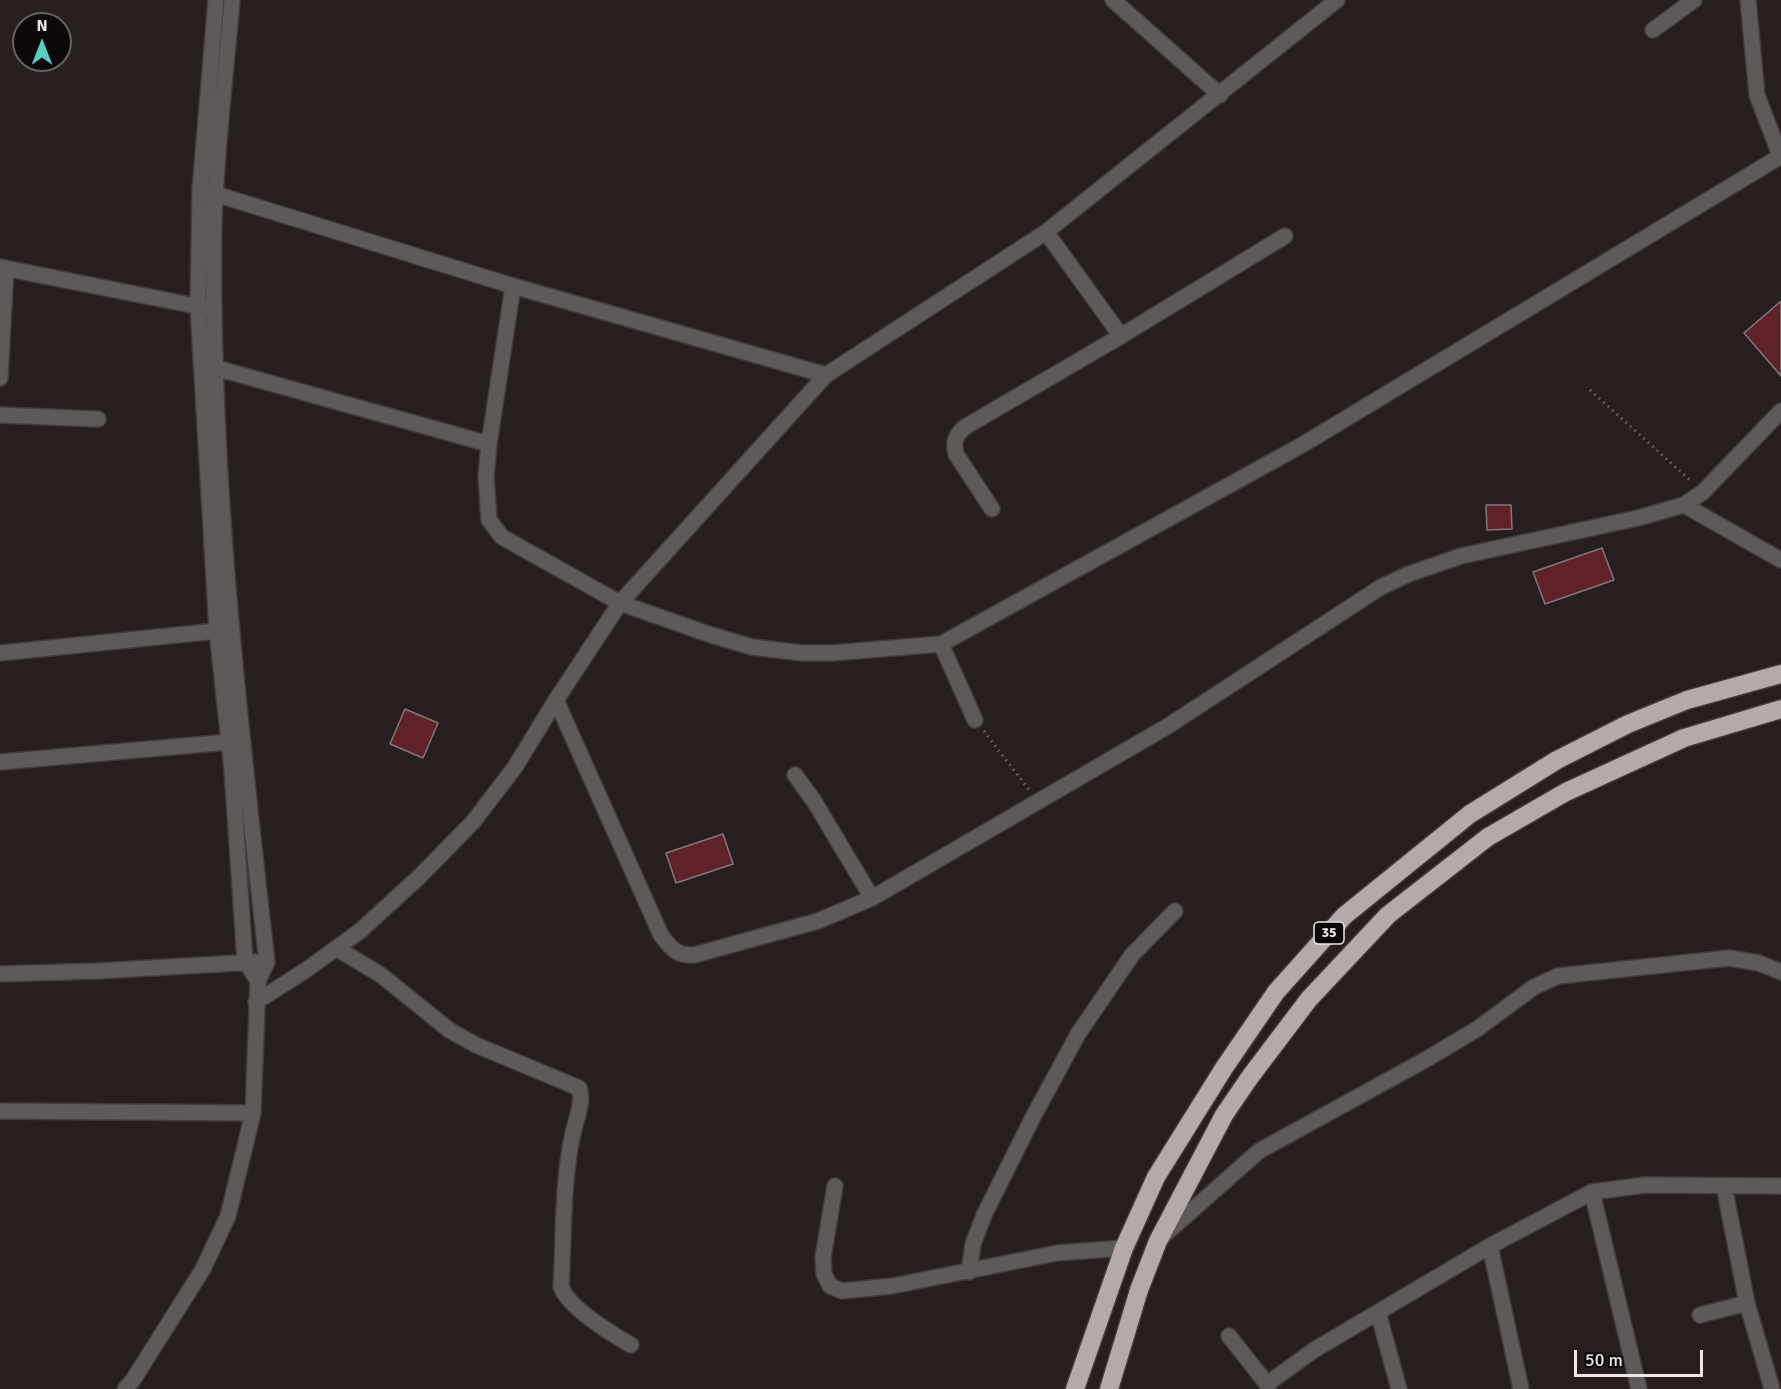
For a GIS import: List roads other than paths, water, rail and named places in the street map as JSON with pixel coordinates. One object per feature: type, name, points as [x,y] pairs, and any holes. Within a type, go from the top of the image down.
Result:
[{"type":"highway","name":"35","points":[[1075,1389],[1124,1248],[1156,1177],[1224,1068],[1276,992],[1344,916],[1470,814],[1557,760],[1628,724],[1687,700],[1781,674]]},
{"type":"highway","name":"35","points":[[1109,1389],[1139,1290],[1158,1241],[1224,1115],[1309,999],[1388,915],[1488,837],[1566,792],[1684,738],[1781,709]]},
{"type":"street","points":[[216,0],[200,190],[198,307],[217,631],[229,742],[245,961],[258,981]]},
{"type":"street","points":[[132,1386],[203,1269],[228,1216],[253,1113],[256,1002],[258,981],[267,962],[230,618],[216,368],[214,308],[216,194],[232,0]]},
{"type":"street","points":[[1113,0],[1220,95]]},
{"type":"street","points":[[256,1002],[360,931],[420,877],[473,822],[515,767],[555,700],[620,603],[826,375],[1046,232],[1337,0]]},
{"type":"street","points":[[1653,30],[1694,0]]},
{"type":"street","points":[[513,286],[486,476],[489,520],[502,537],[620,603],[752,646],[802,653],[832,653],[941,644],[1302,445],[1781,156],[1757,95],[1748,0]]},
{"type":"street","points":[[200,190],[513,286],[826,375]]},
{"type":"street","points":[[1046,232],[1121,336]]},
{"type":"street","points":[[992,509],[956,454],[954,443],[957,434],[965,427],[1121,336],[1285,236]]},
{"type":"street","points":[[0,378],[3,267],[198,307],[214,308]]},
{"type":"street","points":[[216,368],[489,444]]},
{"type":"street","points":[[555,700],[661,935],[670,948],[677,953],[694,955],[818,921],[872,898],[1168,726],[1381,587],[1409,574],[1461,556],[1638,518],[1684,505],[1703,492],[1781,411]]},
{"type":"street","points":[[0,414],[98,419]]},
{"type":"street","points":[[1684,505],[1781,560]]},
{"type":"street","points":[[0,653],[217,631]]},
{"type":"street","points":[[941,644],[975,720]]},
{"type":"street","points":[[0,762],[229,742]]},
{"type":"street","points":[[795,775],[814,801],[872,898]]},
{"type":"street","points":[[969,1272],[973,1244],[984,1215],[1078,1034],[1132,955],[1175,911]]},
{"type":"street","points":[[336,948],[381,975],[449,1030],[476,1046],[579,1088],[580,1101],[570,1144],[567,1174],[561,1287],[571,1301],[609,1332],[631,1345]]},
{"type":"street","points":[[1158,1241],[1259,1151],[1434,1055],[1477,1029],[1534,987],[1558,976],[1729,958],[1759,963],[1781,972]]},
{"type":"street","points":[[0,974],[98,971],[245,961],[267,962]]},
{"type":"street","points":[[0,1111],[253,1113]]},
{"type":"street","points":[[1229,1336],[1267,1387],[1314,1350],[1490,1246],[1592,1192],[1645,1185],[1781,1186]]},
{"type":"street","points":[[835,1186],[823,1257],[824,1274],[830,1286],[842,1291],[855,1291],[969,1272],[1057,1253],[1124,1248]]},
{"type":"street","points":[[1724,1186],[1747,1303],[1772,1389]]},
{"type":"street","points":[[1592,1192],[1639,1389]]},
{"type":"street","points":[[1490,1246],[1521,1389]]},
{"type":"street","points":[[1700,1315],[1747,1303]]},
{"type":"street","points":[[1378,1312],[1399,1389]]}]
